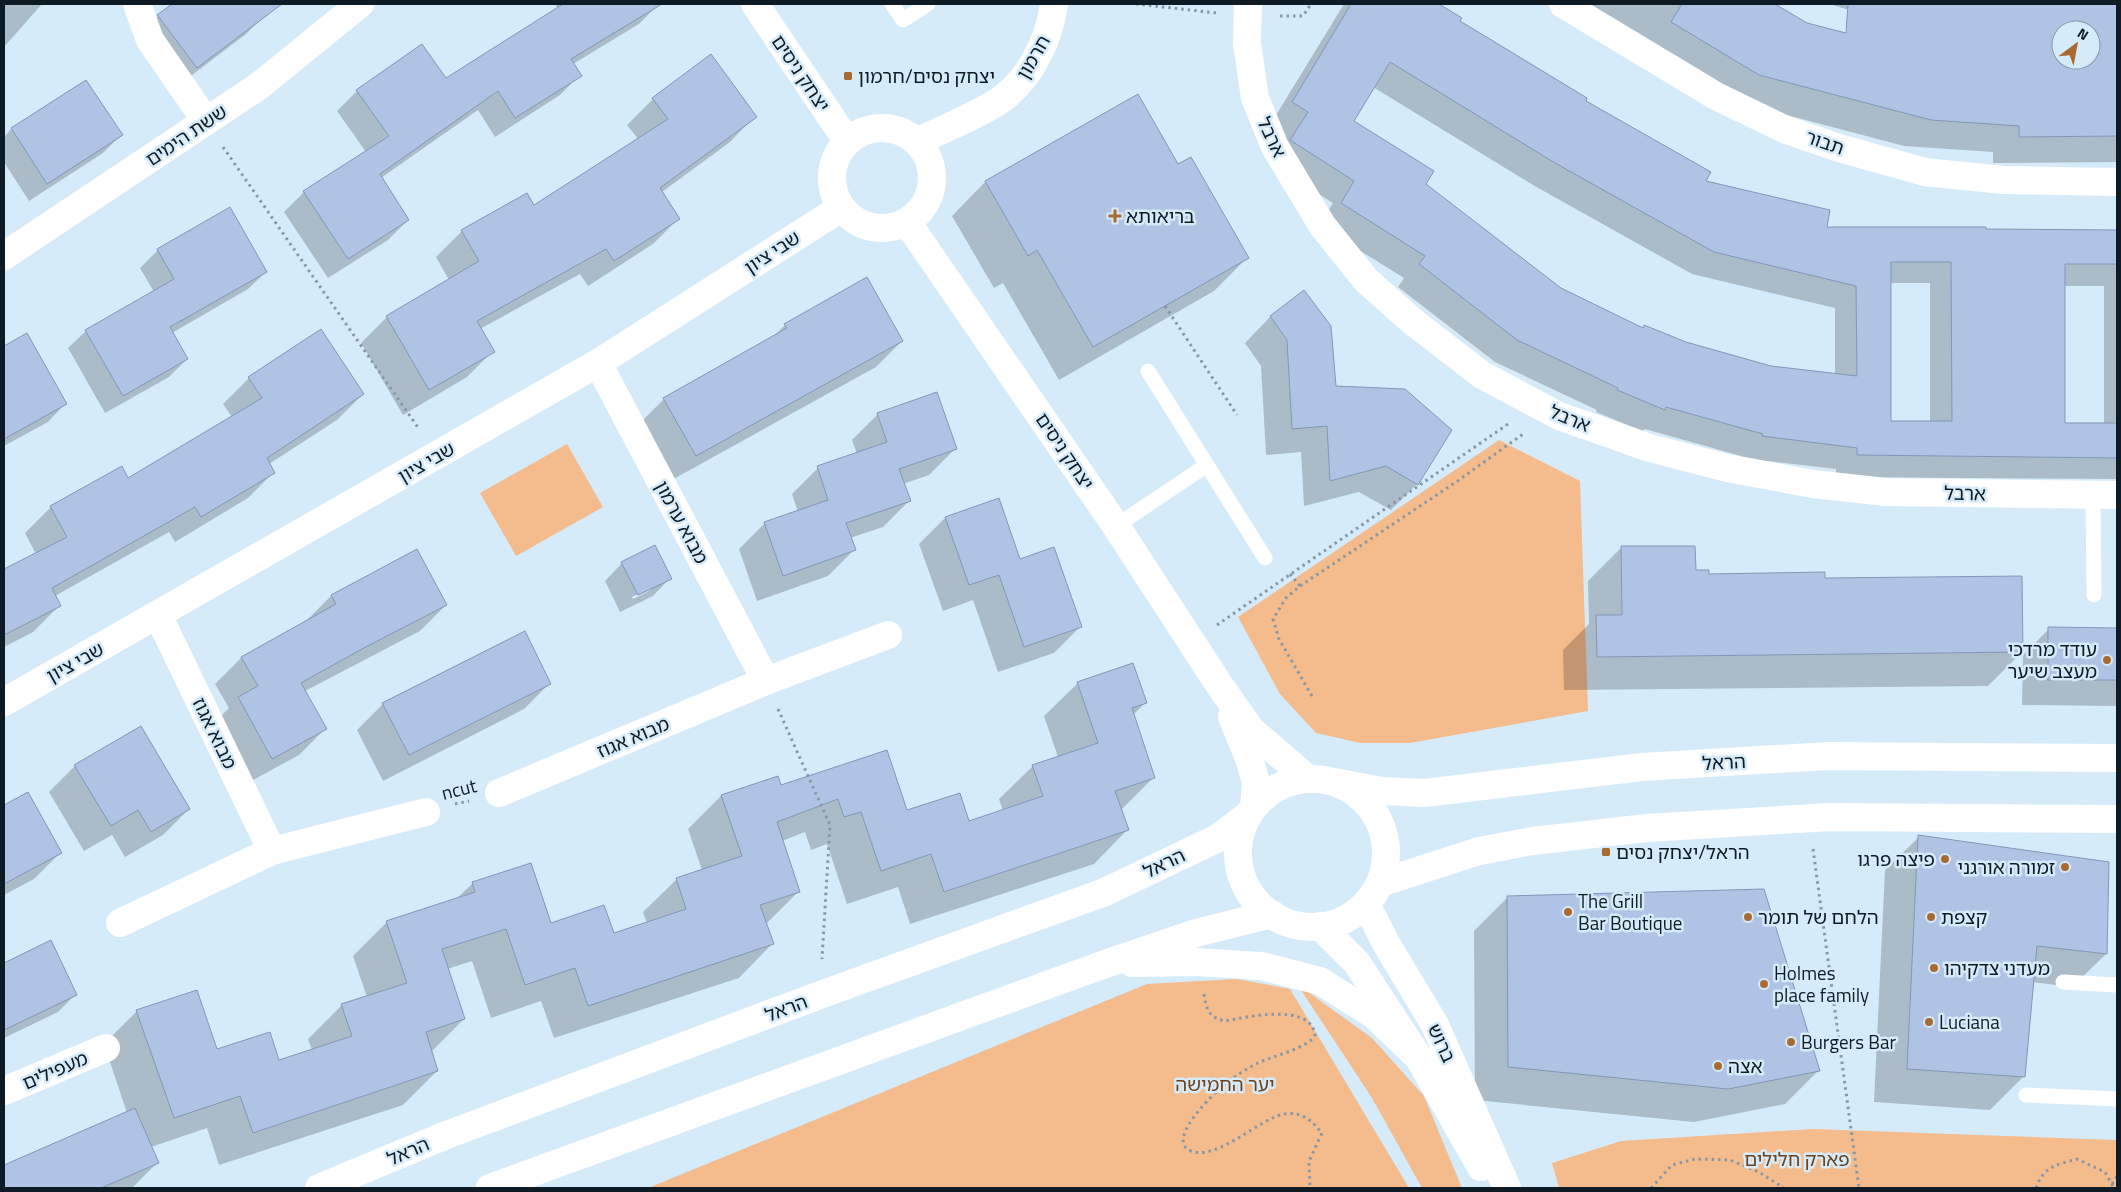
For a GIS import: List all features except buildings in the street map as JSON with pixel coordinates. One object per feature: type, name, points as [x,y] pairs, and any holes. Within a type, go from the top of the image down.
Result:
[{"type":"street","points":[[138,4],[150,40],[206,121]]},
{"type":"street","name":"ששת הימים","points":[[4,256],[259,86],[360,4]]},
{"type":"street","name":"יצחק ניסים","points":[[755,4],[847,141]]},
{"type":"street","name":"חרמון","points":[[917,142],[997,102],[1022,80],[1038,54],[1051,23],[1054,4]]},
{"type":"street","name":"ארבל","points":[[1248,4],[1247,43],[1256,98],[1275,148],[1322,225],[1366,280],[1412,321],[1482,375],[1559,416],[1650,448],[1727,468],[1813,484],[1886,492],[2105,494]]},
{"type":"street","name":"תבור","points":[[1563,4],[1716,96],[1784,128],[1840,148],[1925,172],[2003,180],[2117,182]]},
{"type":"street","points":[[882,128],[907,135],[917,142],[926,155],[931,169],[932,184],[928,199],[919,212],[907,222],[890,228],[872,228],[849,217],[841,208],[834,195],[831,181],[835,160],[847,141],[864,132],[882,128]]},
{"type":"street","name":"שבי ציון","points":[[4,702],[598,363],[841,208]]},
{"type":"street","name":"יצחק ניסים","points":[[907,222],[1116,526],[1218,684],[1251,730],[1321,780]]},
{"type":"street","name":"מבוא ערמון","points":[[598,363],[766,681]]},
{"type":"street","name":"מבוא אגוז","points":[[158,615],[272,851]]},
{"type":"street","name":"מבוא אגוז","points":[[499,794],[766,681],[888,634]]},
{"type":"street","name":"יצחק ניסים","points":[[1218,684],[1250,761],[1256,783],[1251,811]]},
{"type":"street","name":"הראל","points":[[1321,780],[1382,790],[1424,792],[1642,767],[1827,756],[2117,758]]},
{"type":"street","points":[[1373,894],[1387,859],[1384,834],[1374,811],[1356,793],[1321,780],[1288,783],[1269,792],[1251,811],[1240,837],[1238,859],[1244,880],[1255,900],[1272,914],[1295,925],[1320,926],[1337,923],[1352,915],[1373,894],[1479,851],[1532,841],[1647,828],[1809,818],[2117,819]]},
{"type":"street","name":"הראל","points":[[319,1188],[444,1136],[820,995],[1105,892],[1218,838],[1251,811]]},
{"type":"street","points":[[120,923],[272,851],[426,812]]},
{"type":"street","name":"ברוש","points":[[1373,894],[1387,946],[1435,1025],[1506,1188]]},
{"type":"street","points":[[490,1188],[1105,964],[1196,933],[1272,914]]},
{"type":"street","name":"ברוש","points":[[1320,926],[1357,963],[1419,1058],[1494,1188]]},
{"type":"street","points":[[1105,964],[1198,962],[1261,966],[1320,981],[1374,1015],[1419,1058]]},
{"type":"street","name":"מעפילים","points":[[4,1091],[106,1048]]},
{"type":"lane","points":[[892,4],[903,20],[928,4]]},
{"type":"lane","points":[[1148,371],[1265,558]]},
{"type":"lane","points":[[1116,526],[1207,465]]},
{"type":"lane","points":[[2094,595],[2105,494]]},
{"type":"lane","points":[[2063,982],[2117,985]]},
{"type":"lane","points":[[2026,1095],[2117,1098]]},
{"type":"path","points":[[206,121],[437,455]]},
{"type":"path","points":[[1165,306],[1237,415]]},
{"type":"path","points":[[1192,642],[1537,404]]},
{"type":"path","points":[[1312,696],[1279,639],[1272,619],[1286,598],[1300,586],[1459,480],[1529,429]]},
{"type":"path","points":[[1290,574],[1300,586]]},
{"type":"path","points":[[766,681],[830,824],[820,995]]},
{"type":"path","name":"ncut","points":[[426,812],[499,794]]},
{"type":"path","points":[[1809,818],[1859,1188]]},
{"type":"path","points":[[1198,962],[1206,1009],[1216,1020],[1225,1021],[1261,1015],[1292,1015],[1308,1022],[1315,1035],[1306,1044],[1257,1063],[1220,1088],[1200,1108],[1190,1123],[1182,1138],[1184,1144],[1190,1150],[1201,1152],[1217,1149],[1283,1114],[1297,1113],[1312,1120],[1322,1133],[1309,1161],[1310,1188]]},
{"type":"path","points":[[1651,1188],[1672,1165],[1696,1159],[1730,1160],[1758,1172],[1784,1188]]},
{"type":"path","points":[[2036,1188],[2040,1175],[2052,1166],[2077,1159],[2105,1172],[2113,1186]]},
{"type":"path","points":[[2113,1186],[2117,1176]]},
{"type":"green space","points":[[1499,440],[1580,481],[1588,711],[1410,743],[1360,743],[1316,733],[1280,694],[1238,617]]},
{"type":"green space","points":[[567,444],[603,507],[516,556],[480,493]]},
{"type":"green space","name":"יער החמישה","points":[[1237,979],[1290,989],[1409,1188],[648,1188],[1147,984]]},
{"type":"green space","points":[[1297,984],[1372,1038],[1424,1096],[1462,1188],[1422,1188],[1372,1098]]},
{"type":"green space","name":"פארק חלילים","points":[[1813,1129],[2117,1140],[2117,1188],[1559,1188],[1552,1163],[1621,1141]]},
{"type":"place","name":"יצחק נסים/חרמון","points":[[848,76]]},
{"type":"place","name":"בריאותא","points":[[1115,216]]},
{"type":"place","name":"עודד מרדכי מעצב שיער","points":[[2107,660]]},
{"type":"place","name":"הראל/יצחק נסים","points":[[1606,852]]},
{"type":"place","name":"פיצה פרגו","points":[[1945,859]]},
{"type":"place","name":"זמורה אורגני","points":[[2065,867]]},
{"type":"place","name":"The Grill Bar Boutique","points":[[1568,912]]},
{"type":"place","name":"הלחם של תומר","points":[[1748,917]]},
{"type":"place","name":"קצפת","points":[[1931,917]]},
{"type":"place","name":"מעדני צדקיהו","points":[[1934,968]]},
{"type":"place","name":"Holmes place family","points":[[1764,984]]},
{"type":"place","name":"Luciana","points":[[1929,1022]]},
{"type":"place","name":"Burgers Bar","points":[[1791,1042]]},
{"type":"place","name":"אצה","points":[[1718,1066]]}]
